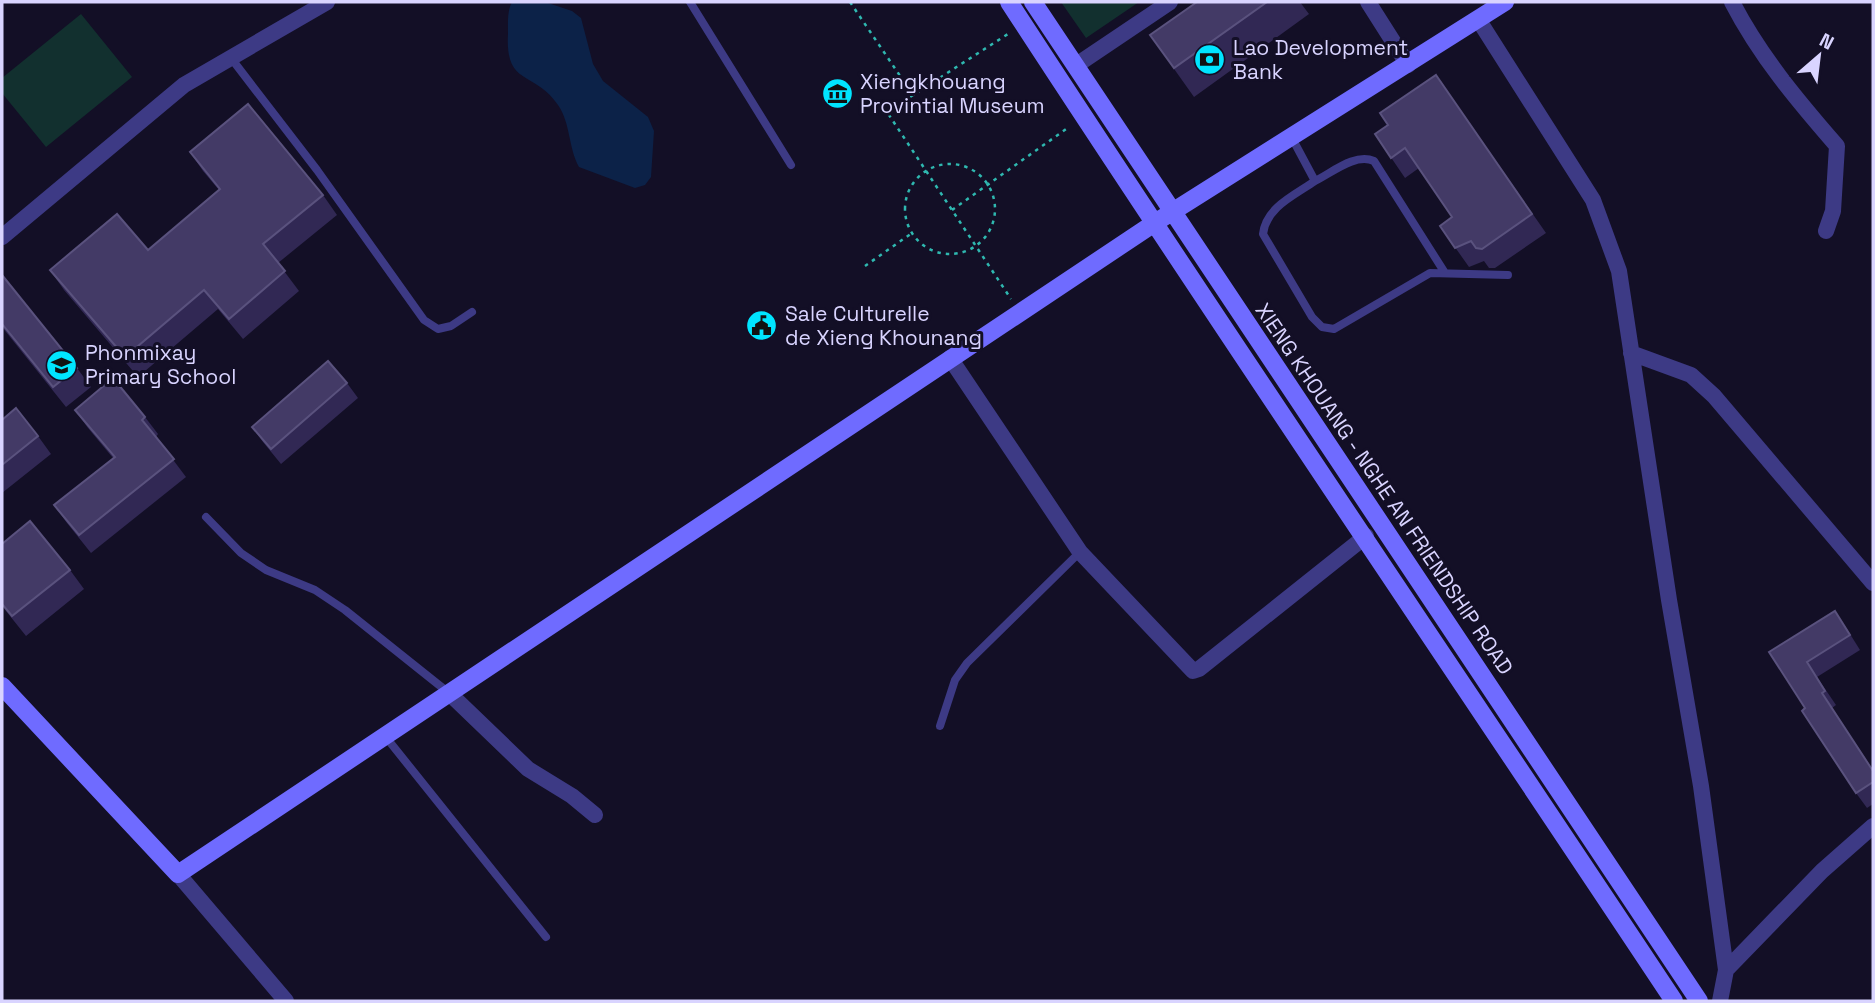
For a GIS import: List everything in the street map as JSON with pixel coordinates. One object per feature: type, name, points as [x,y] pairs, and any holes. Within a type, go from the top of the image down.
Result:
[{"type":"street","points":[[2,237],[184,85],[327,2]]},
{"type":"street","name":"XIENG KHOUANG - NGHE AN FRIENDSHIP ROAD","points":[[1009,2],[1153,224],[1366,536],[1674,1001]]},
{"type":"street","name":"XIENG KHOUANG - NGHE AN FRIENDSHIP ROAD","points":[[1033,2],[1699,1001]]},
{"type":"street","points":[[1075,66],[1170,2]]},
{"type":"street","points":[[1367,2],[1408,65]]},
{"type":"street","points":[[178,874],[1153,224],[1505,2]]},
{"type":"street","points":[[1732,2],[1751,38],[1788,90],[1837,146],[1833,211],[1826,231]]},
{"type":"street","points":[[1478,19],[1593,200],[1619,271],[1701,786],[1726,970],[1720,1001]]},
{"type":"street","points":[[1631,353],[1691,375],[1714,396],[1873,583]]},
{"type":"street","points":[[950,358],[1080,552],[1193,671],[1199,669],[1366,536]]},
{"type":"street","points":[[2,686],[178,874],[286,1001]]},
{"type":"street","points":[[449,693],[528,769],[572,796],[595,815]]},
{"type":"street","points":[[1726,970],[1822,871],[1873,826]]},
{"type":"lane","points":[[690,2],[791,165]]},
{"type":"lane","points":[[231,58],[317,170],[424,320],[438,330],[451,326],[472,312]]},
{"type":"lane","points":[[1292,138],[1315,181]]},
{"type":"lane","points":[[1445,273],[1374,161],[1365,157],[1355,159],[1315,181],[1270,214],[1265,222],[1263,234],[1312,317],[1322,327],[1334,329],[1430,273],[1508,275]]},
{"type":"lane","points":[[206,517],[241,553],[266,570],[315,590],[335,603],[449,693]]},
{"type":"lane","points":[[940,726],[955,680],[967,663],[1080,552]]},
{"type":"lane","points":[[385,736],[546,936]]},
{"type":"path","points":[[850,2],[913,95]]},
{"type":"path","points":[[1019,313],[887,112],[1023,24]]},
{"type":"path","points":[[951,210],[1084,117]]},
{"type":"path","points":[[946,164],[967,167],[988,184],[996,211],[989,231],[976,247],[956,253],[934,251],[912,233],[906,214],[908,193],[926,171],[946,164]]},
{"type":"path","points":[[865,266],[912,233]]},
{"type":"green space","points":[[1061,2],[1139,2],[1086,38]]},
{"type":"green space","points":[[81,14],[132,77],[46,147],[2,93],[2,78]]},
{"type":"water","points":[[512,2],[545,2],[572,11],[581,18],[593,64],[603,81],[648,117],[654,131],[651,177],[645,185],[635,188],[579,167],[558,105],[549,94],[516,71],[511,63],[508,51],[508,22]]},
{"type":"building","points":[[1197,2],[1267,2],[1174,68],[1150,35]]},
{"type":"building","points":[[1436,75],[1532,214],[1482,249],[1476,248],[1471,241],[1455,248],[1440,226],[1452,217],[1405,148],[1391,158],[1375,134],[1388,125],[1380,113]]},
{"type":"building","points":[[248,104],[323,195],[263,244],[285,271],[229,319],[204,290],[125,357],[50,270],[117,214],[148,250],[220,189],[190,152]]},
{"type":"building","points":[[2,275],[77,368],[53,387],[2,324]]},
{"type":"building","points":[[328,361],[347,383],[271,449],[252,427]]},
{"type":"building","points":[[113,378],[145,417],[142,420],[174,459],[79,535],[54,505],[115,457],[75,410]]},
{"type":"building","points":[[16,408],[38,436],[2,465],[2,420]]},
{"type":"building","points":[[30,521],[70,570],[12,616],[2,604],[2,544]]},
{"type":"building","points":[[1835,611],[1850,635],[1807,662],[1825,691],[1822,693],[1873,771],[1873,782],[1856,793],[1802,711],[1805,708],[1769,652]]},
{"type":"place","name":"Lao Development Bank","points":[[1210,60]]},
{"type":"place","name":"Xiengkhouang Provintial Museum","points":[[837,94]]},
{"type":"place","name":"Sale Culturelle de Xieng Khounang","points":[[762,326]]},
{"type":"place","name":"Phonmixay Primary School","points":[[62,365]]}]
